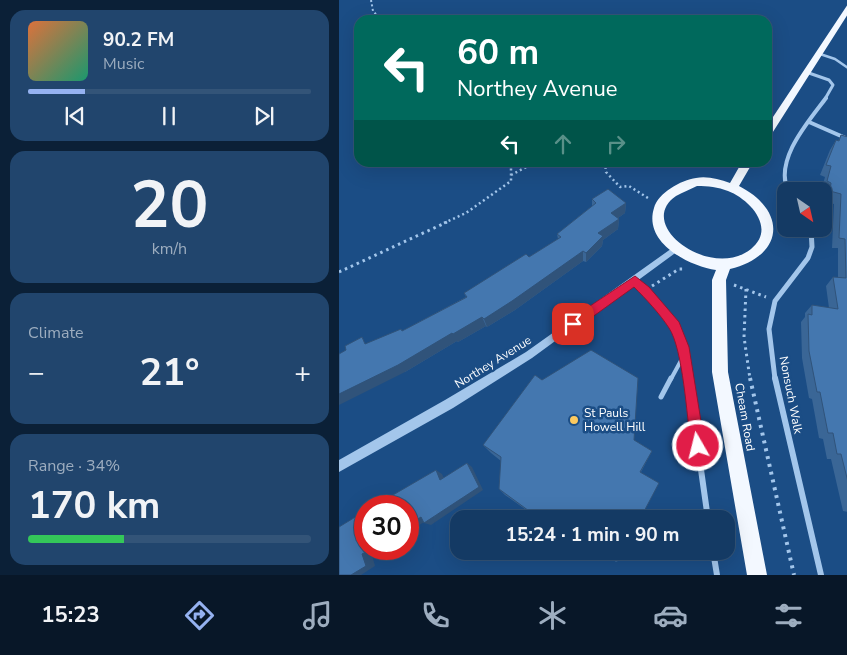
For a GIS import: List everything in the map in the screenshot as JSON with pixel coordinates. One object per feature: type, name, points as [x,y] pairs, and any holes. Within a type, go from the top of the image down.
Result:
[{"type":"highway","points":[[772,125],[847,6]]},
{"type":"highway","points":[[733,187],[745,167]]},
{"type":"highway","points":[[696,182],[714,182],[733,187],[759,205],[766,217],[768,230],[765,243],[756,254],[743,261],[725,265],[703,263],[675,249],[661,232],[657,220],[659,208],[666,196],[679,187],[696,182]]},
{"type":"highway","name":"Cheam Road","points":[[725,265],[719,280],[720,372],[757,575]]},
{"type":"street","points":[[784,182],[783,179],[787,159],[833,85],[829,80],[806,72]]},
{"type":"street","points":[[809,122],[847,139]]},
{"type":"street","name":"Nonsuch Walk","points":[[812,238],[812,247],[807,258],[775,301],[769,329],[775,381],[821,575]]},
{"type":"street","name":"Northey Avenue","points":[[339,466],[449,404],[529,355],[635,280],[675,249]]},
{"type":"street","points":[[635,280],[675,326],[684,355],[707,510]]},
{"type":"street","points":[[714,560],[717,575]]},
{"type":"lane","points":[[817,53],[835,59],[847,68]]},
{"type":"lane","points":[[661,397],[684,355]]},
{"type":"path","points":[[371,0],[373,11],[377,15]]},
{"type":"path","points":[[339,272],[466,213],[511,181],[511,167]]},
{"type":"path","points":[[511,175],[526,167]]},
{"type":"path","points":[[606,167],[606,172],[621,187],[629,186],[648,197],[648,202],[659,208]]},
{"type":"path","points":[[645,291],[679,269],[687,270]]},
{"type":"path","points":[[775,301],[746,289],[744,337],[767,463],[794,575]]},
{"type":"building","points":[[841,135],[848,137],[848,482],[841,454],[837,454],[833,433],[828,433],[820,392],[817,392],[809,351],[808,314],[812,315],[812,305],[838,309],[833,277],[846,278],[845,239],[839,238],[841,194],[832,192],[832,182],[827,181],[831,166],[826,165],[836,140],[839,141]]},
{"type":"building","points":[[608,189],[626,203],[611,213],[619,219],[598,233],[603,236],[586,253],[583,251],[484,319],[482,317],[398,365],[339,394],[339,354],[346,350],[345,346],[362,337],[365,344],[401,329],[402,331],[467,297],[464,293],[526,254],[529,257],[561,237],[557,234],[596,203],[592,199]]},
{"type":"building","name":"St Pauls Howell Hill","points":[[591,350],[638,378],[634,440],[652,451],[640,472],[659,483],[645,510],[528,510],[499,489],[501,457],[483,445],[535,375],[542,380]]},
{"type":"building","points":[[467,463],[479,487],[424,523],[421,517],[419,518],[419,495],[393,495],[436,470],[440,480]]},
{"type":"building","points":[[354,518],[354,560],[364,560],[366,566],[351,575],[339,575],[339,527]]},
{"type":"place","name":"St Pauls Howell Hill","points":[[574,420]]},
{"type":"route","points":[[573,324],[635,280],[675,326],[683,347],[698,446]]}]
